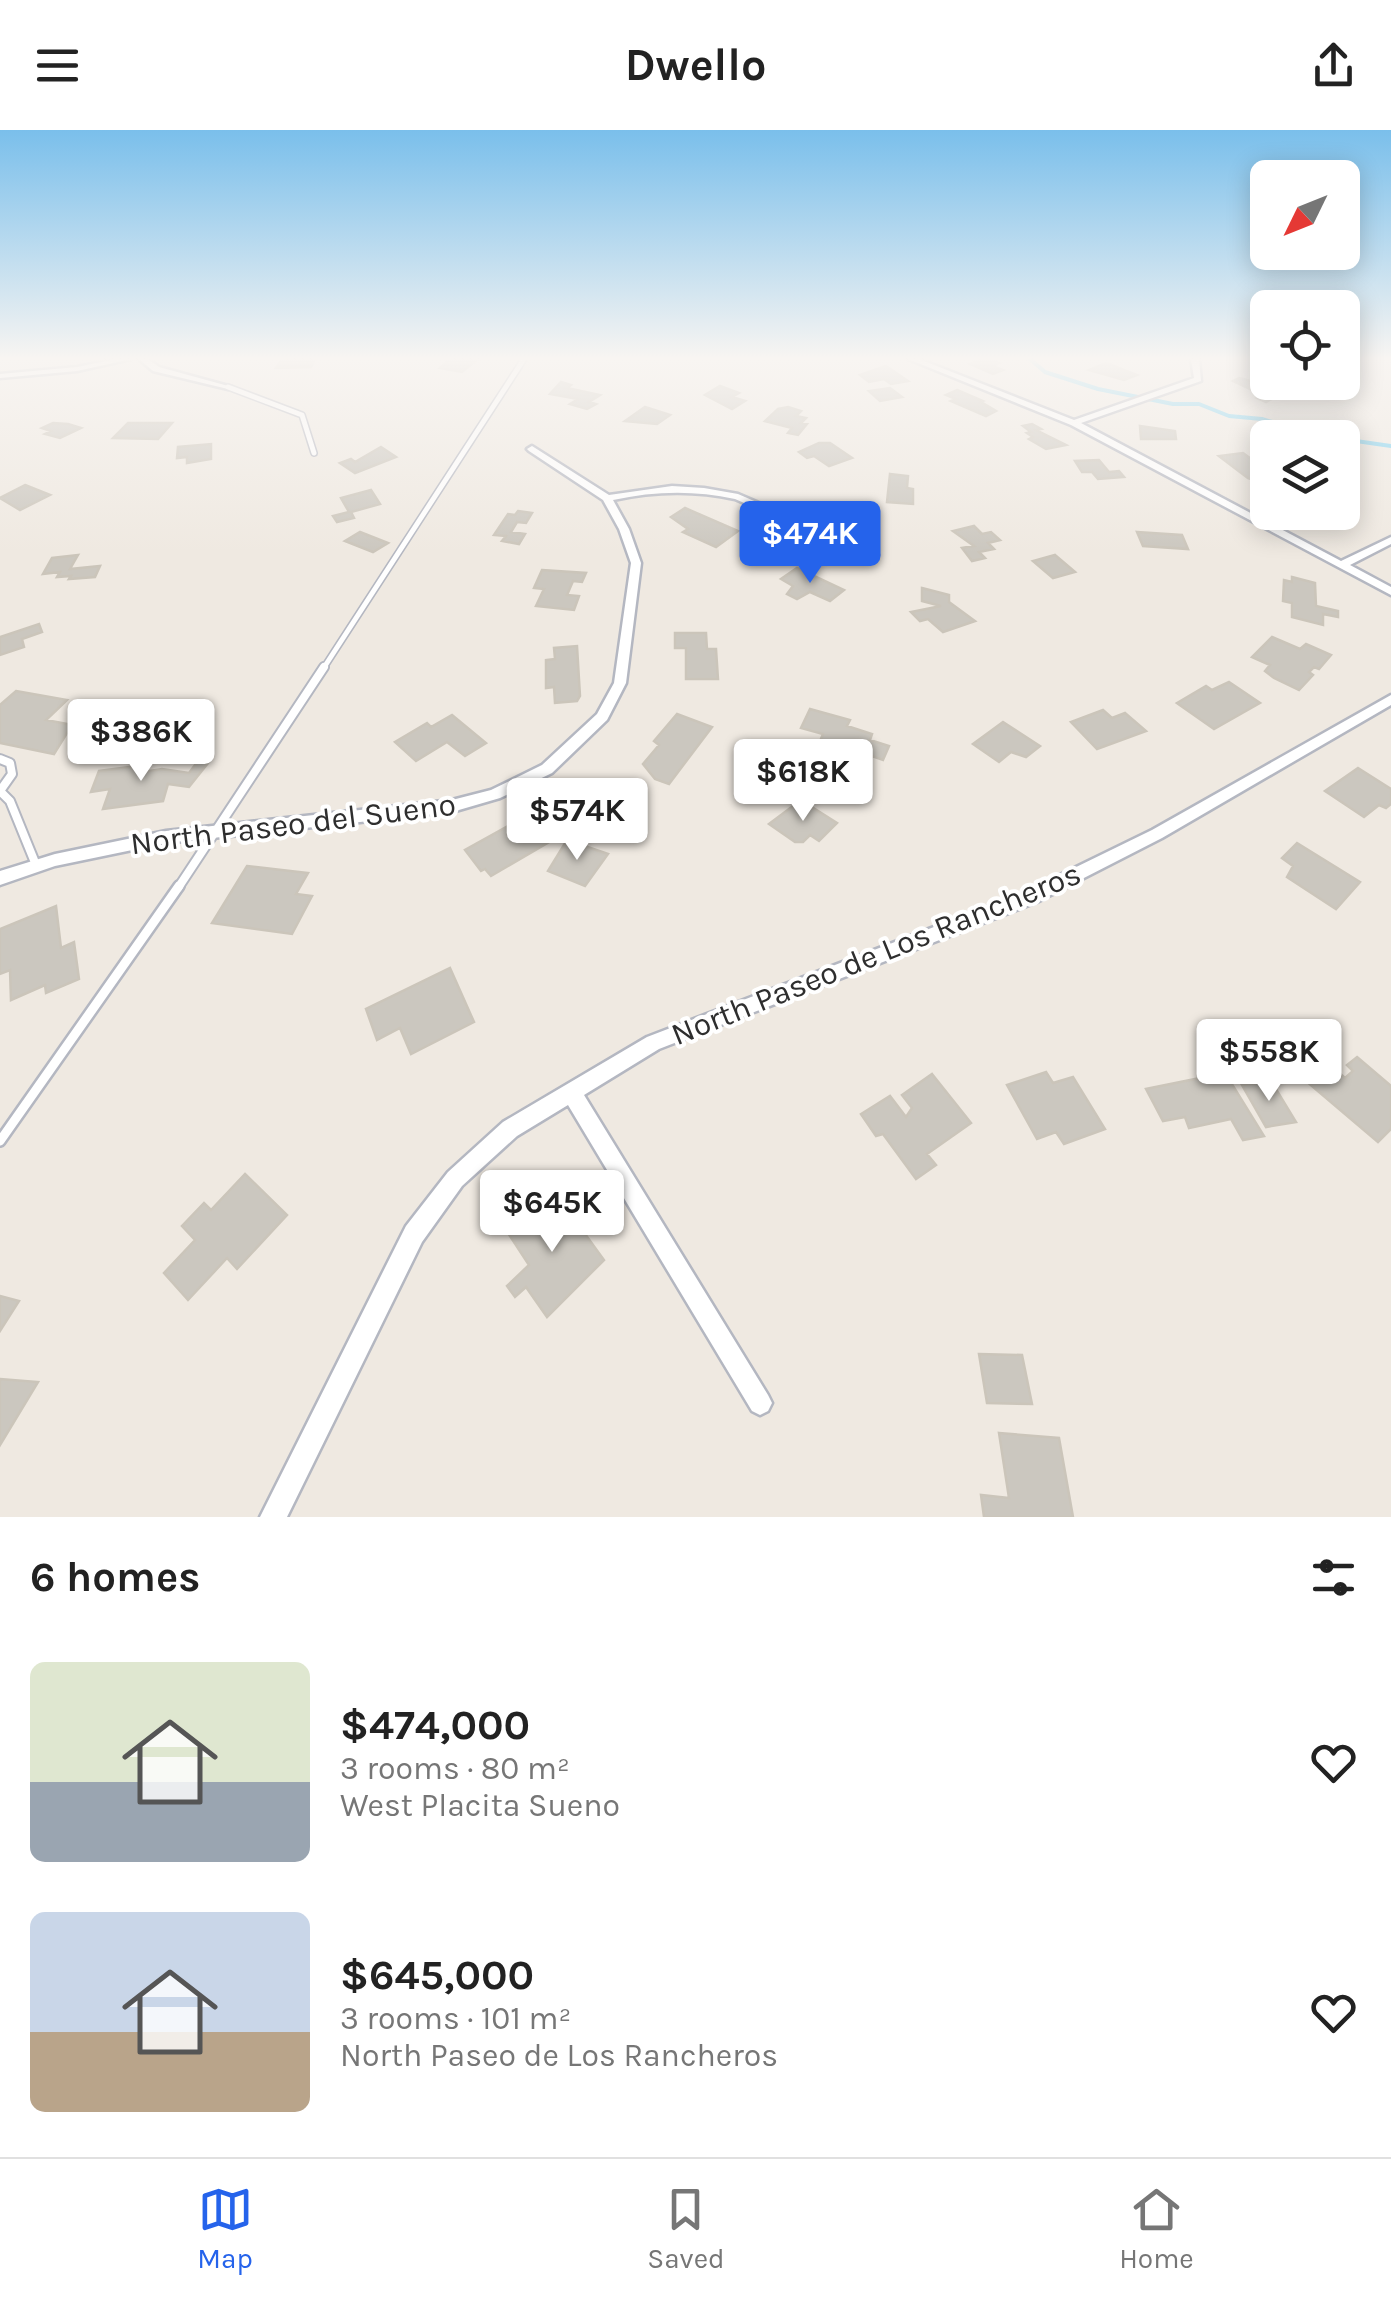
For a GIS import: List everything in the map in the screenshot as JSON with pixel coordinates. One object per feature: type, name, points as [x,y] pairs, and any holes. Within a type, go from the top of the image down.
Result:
[{"type":"street","points":[[1075,424],[1391,592]]},
{"type":"street","points":[[532,449],[607,498],[677,486],[716,492],[738,497],[874,555]]},
{"type":"street","name":"North Paseo del Sueno","points":[[0,878],[36,864],[159,838],[452,806],[495,794],[547,769],[602,717],[620,683],[636,563],[607,498]]},
{"type":"street","points":[[1342,565],[1391,540]]},
{"type":"street","name":"North Paseo de Los Rancheros","points":[[273,1517],[414,1234],[456,1179],[510,1129],[653,1043],[1031,898],[1157,834],[1391,699]]},
{"type":"street","points":[[570,1092],[760,1403]]},
{"type":"lane","points":[[305,424],[314,454]]},
{"type":"lane","points":[[0,1141],[218,831],[482,424]]},
{"type":"lane","points":[[0,758],[10,764],[12,774],[0,791],[10,802],[36,864]]},
{"type":"building","points":[[64,424],[81,428],[60,438],[45,434],[51,431],[42,428]]},
{"type":"building","points":[[127,424],[171,424],[158,439],[113,438]]},
{"type":"building","points":[[776,424],[807,424],[798,435],[788,433],[792,428]]},
{"type":"building","points":[[1032,424],[1041,429],[1036,430],[1066,445],[1046,449],[1029,439],[1033,437],[1027,433],[1031,432],[1023,426]]},
{"type":"building","points":[[1140,426],[1175,431],[1176,439],[1141,439]]},
{"type":"building","points":[[819,443],[830,443],[852,458],[829,466],[799,452]]},
{"type":"building","points":[[211,444],[211,459],[187,463],[187,457],[177,458],[178,447]]},
{"type":"building","points":[[381,447],[396,457],[355,473],[340,463],[351,459],[355,462]]},
{"type":"building","points":[[1243,453],[1250,458],[1250,479],[1248,478],[1219,456]]},
{"type":"building","points":[[1099,460],[1109,472],[1119,471],[1124,477],[1098,479],[1092,472],[1082,472],[1075,461]]},
{"type":"building","points":[[890,474],[908,476],[907,488],[913,489],[913,504],[887,502]]},
{"type":"building","points":[[25,485],[50,495],[20,510],[0,498]]},
{"type":"building","points":[[371,490],[380,504],[351,512],[354,518],[337,522],[333,516],[349,512],[341,498]]},
{"type":"building","points":[[685,508],[738,531],[716,547],[683,532],[688,529],[671,517]]},
{"type":"building","points":[[532,513],[526,523],[517,522],[511,532],[525,534],[519,544],[502,541],[506,536],[494,535],[508,514]]},
{"type":"building","points":[[974,526],[982,534],[991,532],[1000,540],[988,543],[994,549],[979,552],[985,558],[972,561],[962,548],[974,546],[953,531]]},
{"type":"building","points":[[360,532],[388,543],[373,552],[345,541]]},
{"type":"building","points":[[1137,532],[1182,535],[1188,549],[1143,546]]},
{"type":"building","points":[[78,555],[70,569],[100,566],[95,577],[69,579],[71,576],[57,577],[60,572],[43,574],[52,558]]},
{"type":"building","points":[[1055,555],[1075,572],[1053,578],[1033,561]]},
{"type":"building","points":[[797,568],[844,590],[830,601],[810,592],[797,599],[787,594],[793,586],[781,579]]},
{"type":"building","points":[[542,570],[586,573],[582,582],[573,581],[567,595],[579,596],[574,610],[536,606],[544,589],[534,588]]},
{"type":"building","points":[[1292,577],[1315,583],[1316,606],[1338,611],[1338,617],[1323,614],[1323,625],[1292,617],[1292,603],[1283,601],[1284,580],[1292,582]]},
{"type":"building","points":[[922,588],[949,595],[949,602],[975,621],[943,632],[928,619],[920,621],[911,612],[941,606],[922,601]]},
{"type":"building","points":[[39,624],[42,632],[22,639],[24,647],[0,655],[0,637]]},
{"type":"building","points":[[675,633],[706,633],[707,649],[716,649],[718,679],[686,679],[686,648],[675,648]]},
{"type":"building","points":[[1272,637],[1300,649],[1306,644],[1331,655],[1319,669],[1314,667],[1309,672],[1313,675],[1299,690],[1274,678],[1265,671],[1270,665],[1252,657]]},
{"type":"building","points":[[577,646],[580,696],[577,701],[555,703],[554,687],[546,688],[546,660],[555,659],[554,648]]},
{"type":"building","points":[[1229,682],[1260,703],[1214,729],[1177,703],[1206,686],[1212,690]]},
{"type":"building","points":[[16,691],[67,700],[46,720],[72,725],[54,754],[0,743],[0,705]]},
{"type":"building","points":[[810,709],[850,720],[847,726],[872,734],[870,740],[889,746],[883,760],[872,756],[870,762],[818,746],[823,734],[801,728]]},
{"type":"building","points":[[1103,710],[1112,718],[1125,713],[1146,731],[1097,749],[1071,722]]},
{"type":"building","points":[[677,714],[712,727],[669,784],[655,779],[643,764],[659,745],[654,741]]},
{"type":"building","points":[[452,715],[486,743],[465,756],[447,742],[416,761],[395,742],[427,723],[431,727]]},
{"type":"building","points":[[1003,722],[1040,746],[1026,757],[1011,752],[999,762],[973,744]]},
{"type":"building","points":[[198,761],[208,763],[189,787],[168,784],[163,801],[103,809],[110,789],[91,792],[99,771],[145,765],[143,772],[162,769],[189,773]]},
{"type":"building","points":[[1358,768],[1391,789],[1391,804],[1386,808],[1379,805],[1364,817],[1325,791]]},
{"type":"building","points":[[793,806],[804,813],[810,806],[837,823],[819,841],[810,835],[803,842],[795,842],[769,824]]},
{"type":"building","points":[[535,811],[552,831],[544,835],[549,842],[491,876],[485,869],[481,871],[465,850]]},
{"type":"building","points":[[567,840],[608,854],[585,886],[548,871]]},
{"type":"building","points":[[1297,843],[1360,882],[1336,909],[1287,877],[1293,866],[1282,858]]},
{"type":"building","points":[[247,866],[308,873],[296,894],[312,896],[292,934],[212,923]]},
{"type":"building","points":[[56,906],[61,948],[74,942],[79,979],[46,993],[45,985],[11,1000],[10,970],[0,974],[0,929]]},
{"type":"building","points":[[450,968],[474,1022],[411,1054],[400,1028],[377,1040],[366,1009]]},
{"type":"building","points":[[1357,1057],[1391,1086],[1391,1129],[1378,1142],[1306,1081],[1327,1062],[1345,1078],[1353,1071],[1347,1065]]},
{"type":"building","points":[[1046,1072],[1053,1083],[1073,1077],[1105,1129],[1064,1144],[1056,1132],[1037,1139],[1007,1085]]},
{"type":"building","points":[[1225,1073],[1264,1136],[1243,1140],[1231,1119],[1189,1128],[1185,1117],[1163,1121],[1146,1089]]},
{"type":"building","points":[[932,1074],[971,1123],[927,1154],[936,1165],[916,1179],[883,1134],[876,1136],[861,1114],[890,1096],[906,1117],[912,1108],[902,1095]]},
{"type":"building","points":[[1271,1081],[1296,1122],[1266,1127],[1242,1085]]},
{"type":"building","points":[[245,1174],[287,1215],[237,1269],[227,1258],[188,1300],[164,1273],[195,1240],[182,1226],[204,1203],[211,1210]]},
{"type":"building","points":[[546,1194],[561,1214],[567,1209],[604,1260],[547,1317],[526,1287],[515,1297],[507,1286],[529,1265],[506,1230]]},
{"type":"building","points":[[0,1296],[19,1301],[0,1331]]},
{"type":"building","points":[[979,1354],[1022,1355],[1032,1404],[987,1403]]},
{"type":"building","points":[[0,1379],[38,1382],[0,1445]]},
{"type":"building","points":[[999,1433],[1059,1438],[1073,1517],[984,1517],[981,1495],[1009,1498]]},
{"type":"waterway","points":[[1360,442],[1391,446]]}]
